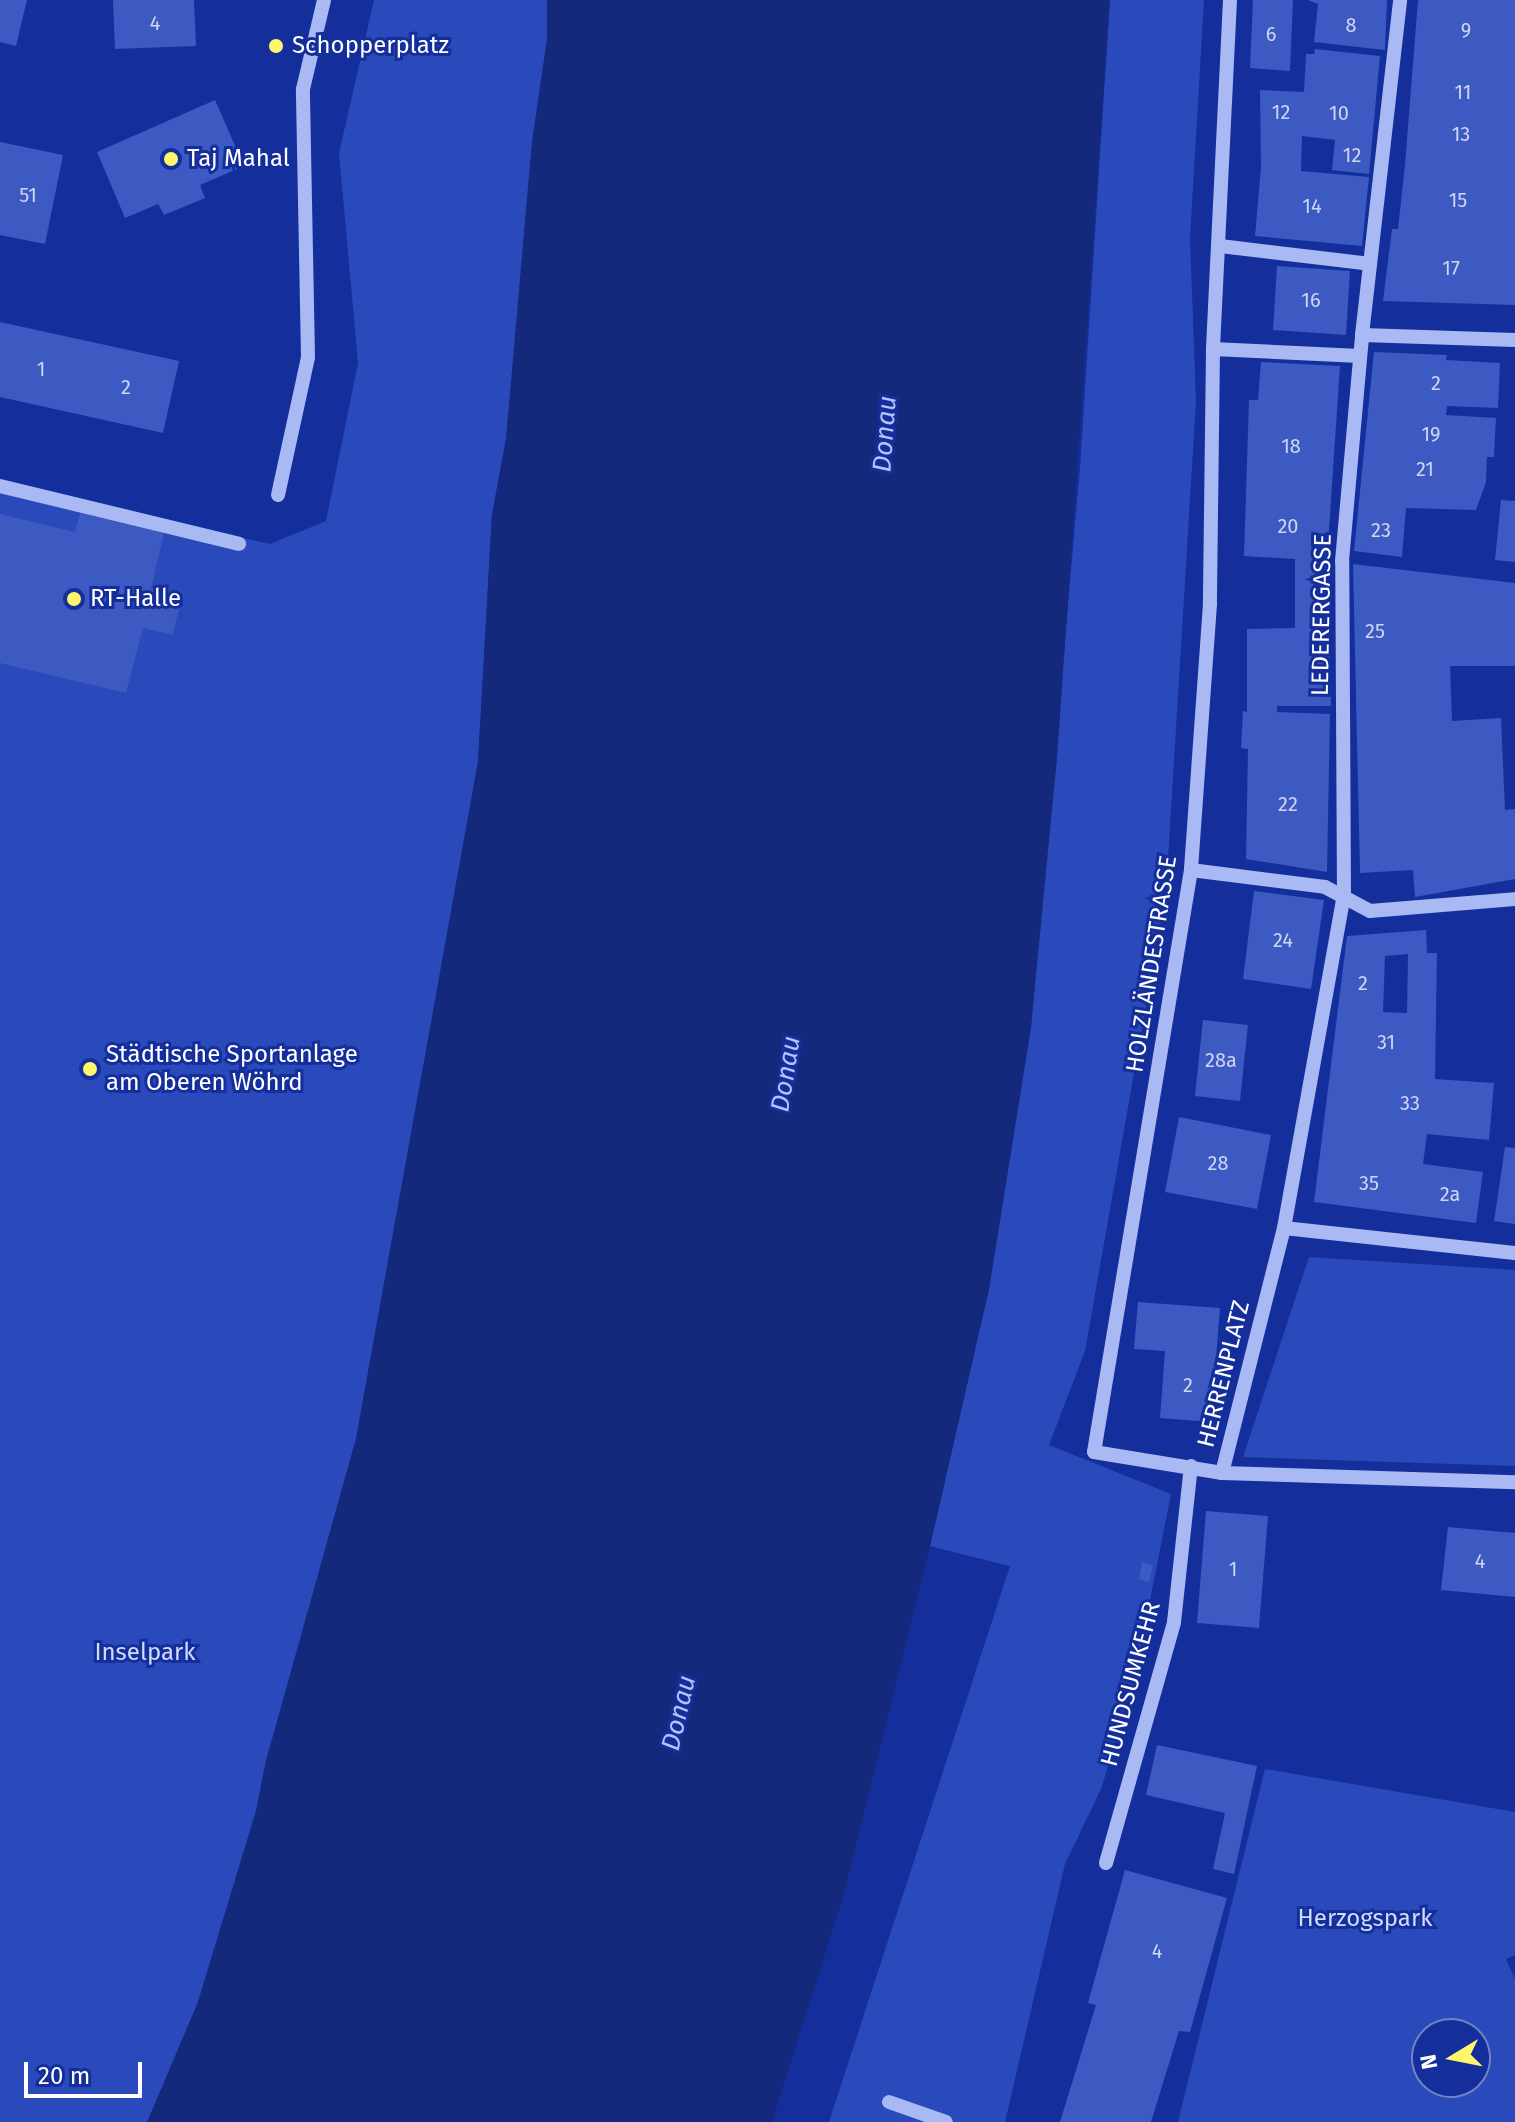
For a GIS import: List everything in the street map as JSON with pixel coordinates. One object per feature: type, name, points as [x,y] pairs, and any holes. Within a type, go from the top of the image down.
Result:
[{"type":"street","points":[[278,495],[308,357],[303,89],[324,0]]},
{"type":"street","name":"HOLZLÄNDESTRASSE","points":[[1222,1473],[1094,1452],[1191,870],[1210,604],[1213,349],[1230,0]]},
{"type":"street","name":"LEDERERGASSE","points":[[1284,1228],[1344,896],[1342,561],[1362,335],[1400,0]]},
{"type":"street","points":[[1220,246],[1370,264]]},
{"type":"street","points":[[1362,335],[1515,340]]},
{"type":"street","points":[[1213,349],[1360,356]]},
{"type":"street","points":[[0,486],[239,544]]},
{"type":"street","points":[[1191,870],[1325,887],[1370,911],[1515,899]]},
{"type":"street","points":[[1284,1228],[1515,1253]]},
{"type":"street","name":"HERRENPLATZ","points":[[1284,1228],[1222,1473],[1515,1482]]},
{"type":"street","name":"HUNDSUMKEHR","points":[[1106,1863],[1174,1622],[1191,1466]]},
{"type":"street","points":[[889,2102],[946,2122]]},
{"type":"green space","name":"Inselpark","points":[[374,0],[547,0],[547,39],[506,439],[492,515],[478,762],[356,1439],[266,1761],[256,1811],[198,2002],[155,2122],[0,2122],[0,479],[270,544],[326,521],[358,363],[339,153]]},
{"type":"green space","points":[[1110,0],[1204,0],[1190,238],[1196,401],[1166,892],[1085,1351],[1049,1445],[1171,1494],[1133,1686],[1101,1789],[1065,1864],[1005,2122],[829,2122],[1010,1566],[930,1546],[989,1289],[1031,1027],[1080,468]]},
{"type":"green space","points":[[1309,1257],[1515,1270],[1515,1466],[1243,1457]]},
{"type":"green space","name":"Herzogspark","points":[[1265,1769],[1515,1812],[1515,1955],[1506,1959],[1515,1979],[1515,2122],[1178,2122]]},
{"type":"water","name":"Donau","points":[[547,0],[1110,0],[1057,758],[1031,1027],[989,1289],[930,1546],[844,1894],[772,2122],[147,2122],[198,2002],[256,1811],[266,1761],[356,1439],[478,762],[492,515],[506,439],[532,141],[547,39]]},
{"type":"building","points":[[0,0],[27,0],[16,46],[0,42]]},
{"type":"building","points":[[113,0],[194,0],[196,46],[115,49]]},
{"type":"building","points":[[1253,0],[1293,0],[1290,71],[1250,68]]},
{"type":"building","points":[[1308,0],[1387,0],[1385,50],[1314,42],[1318,4]]},
{"type":"building","points":[[1418,0],[1515,0],[1515,305],[1383,301],[1392,229],[1398,229]]},
{"type":"building","points":[[1315,49],[1380,56],[1369,174],[1332,170],[1335,140],[1302,136],[1301,171],[1369,177],[1362,246],[1255,236],[1261,167],[1260,90],[1304,92],[1306,54],[1314,54]]},
{"type":"building","name":"Taj Mahal","points":[[215,100],[244,166],[200,185],[205,198],[164,215],[158,204],[125,218],[97,152]]},
{"type":"building","points":[[0,142],[63,155],[45,244],[0,235]]},
{"type":"building","points":[[1277,266],[1350,271],[1346,335],[1273,330]]},
{"type":"building","points":[[0,322],[179,361],[163,433],[0,397]]},
{"type":"building","points":[[1374,352],[1447,355],[1446,360],[1500,363],[1498,408],[1447,406],[1446,415],[1496,418],[1494,457],[1487,457],[1486,482],[1476,510],[1406,508],[1402,557],[1354,551]]},
{"type":"building","points":[[1261,362],[1340,366],[1327,560],[1331,706],[1277,706],[1277,712],[1330,714],[1327,872],[1246,859],[1248,749],[1241,748],[1243,711],[1247,712],[1247,629],[1295,628],[1295,559],[1244,556],[1249,400],[1258,400]]},
{"type":"building","points":[[1501,500],[1515,501],[1515,562],[1495,560]]},
{"type":"building","name":"RT-Halle","points":[[80,513],[164,533],[151,589],[182,595],[173,635],[143,628],[126,693],[0,663],[0,514],[75,532]]},
{"type":"building","points":[[1353,564],[1515,583],[1515,666],[1450,666],[1452,721],[1501,718],[1505,810],[1515,809],[1515,879],[1415,897],[1413,870],[1360,873]]},
{"type":"building","points":[[1254,891],[1324,900],[1311,989],[1243,979]]},
{"type":"building","points":[[1426,930],[1427,953],[1437,953],[1435,1079],[1494,1083],[1489,1140],[1427,1134],[1423,1164],[1483,1172],[1476,1223],[1314,1202],[1347,936]],"holes":[[[1408,954],[1407,1013],[1383,1012],[1385,956]]]},
{"type":"building","points":[[1203,1020],[1248,1025],[1240,1101],[1195,1096]]},
{"type":"building","points":[[1179,1117],[1271,1135],[1257,1209],[1165,1192]]},
{"type":"building","points":[[1505,1147],[1515,1148],[1515,1224],[1494,1221]]},
{"type":"building","points":[[1138,1302],[1220,1308],[1211,1422],[1160,1418],[1165,1351],[1134,1349]]},
{"type":"building","points":[[1206,1511],[1268,1516],[1259,1628],[1197,1623]]},
{"type":"building","points":[[1448,1527],[1515,1533],[1515,1597],[1441,1590]]},
{"type":"building","points":[[1142,1562],[1153,1565],[1149,1582],[1139,1579]]},
{"type":"building","points":[[1157,1745],[1257,1766],[1234,1874],[1213,1869],[1225,1813],[1146,1795]]},
{"type":"building","points":[[1125,1870],[1227,1898],[1190,2032],[1179,2031],[1151,2122],[1060,2122],[1096,2005],[1088,2003]]},
{"type":"place","name":"Schopperplatz","points":[[276,46]]},
{"type":"place","name":"Taj Mahal","points":[[171,159]]},
{"type":"place","name":"RT-Halle","points":[[74,599]]},
{"type":"place","name":"Städtische Sportanlage am Oberen Wöhrd","points":[[90,1069]]}]
